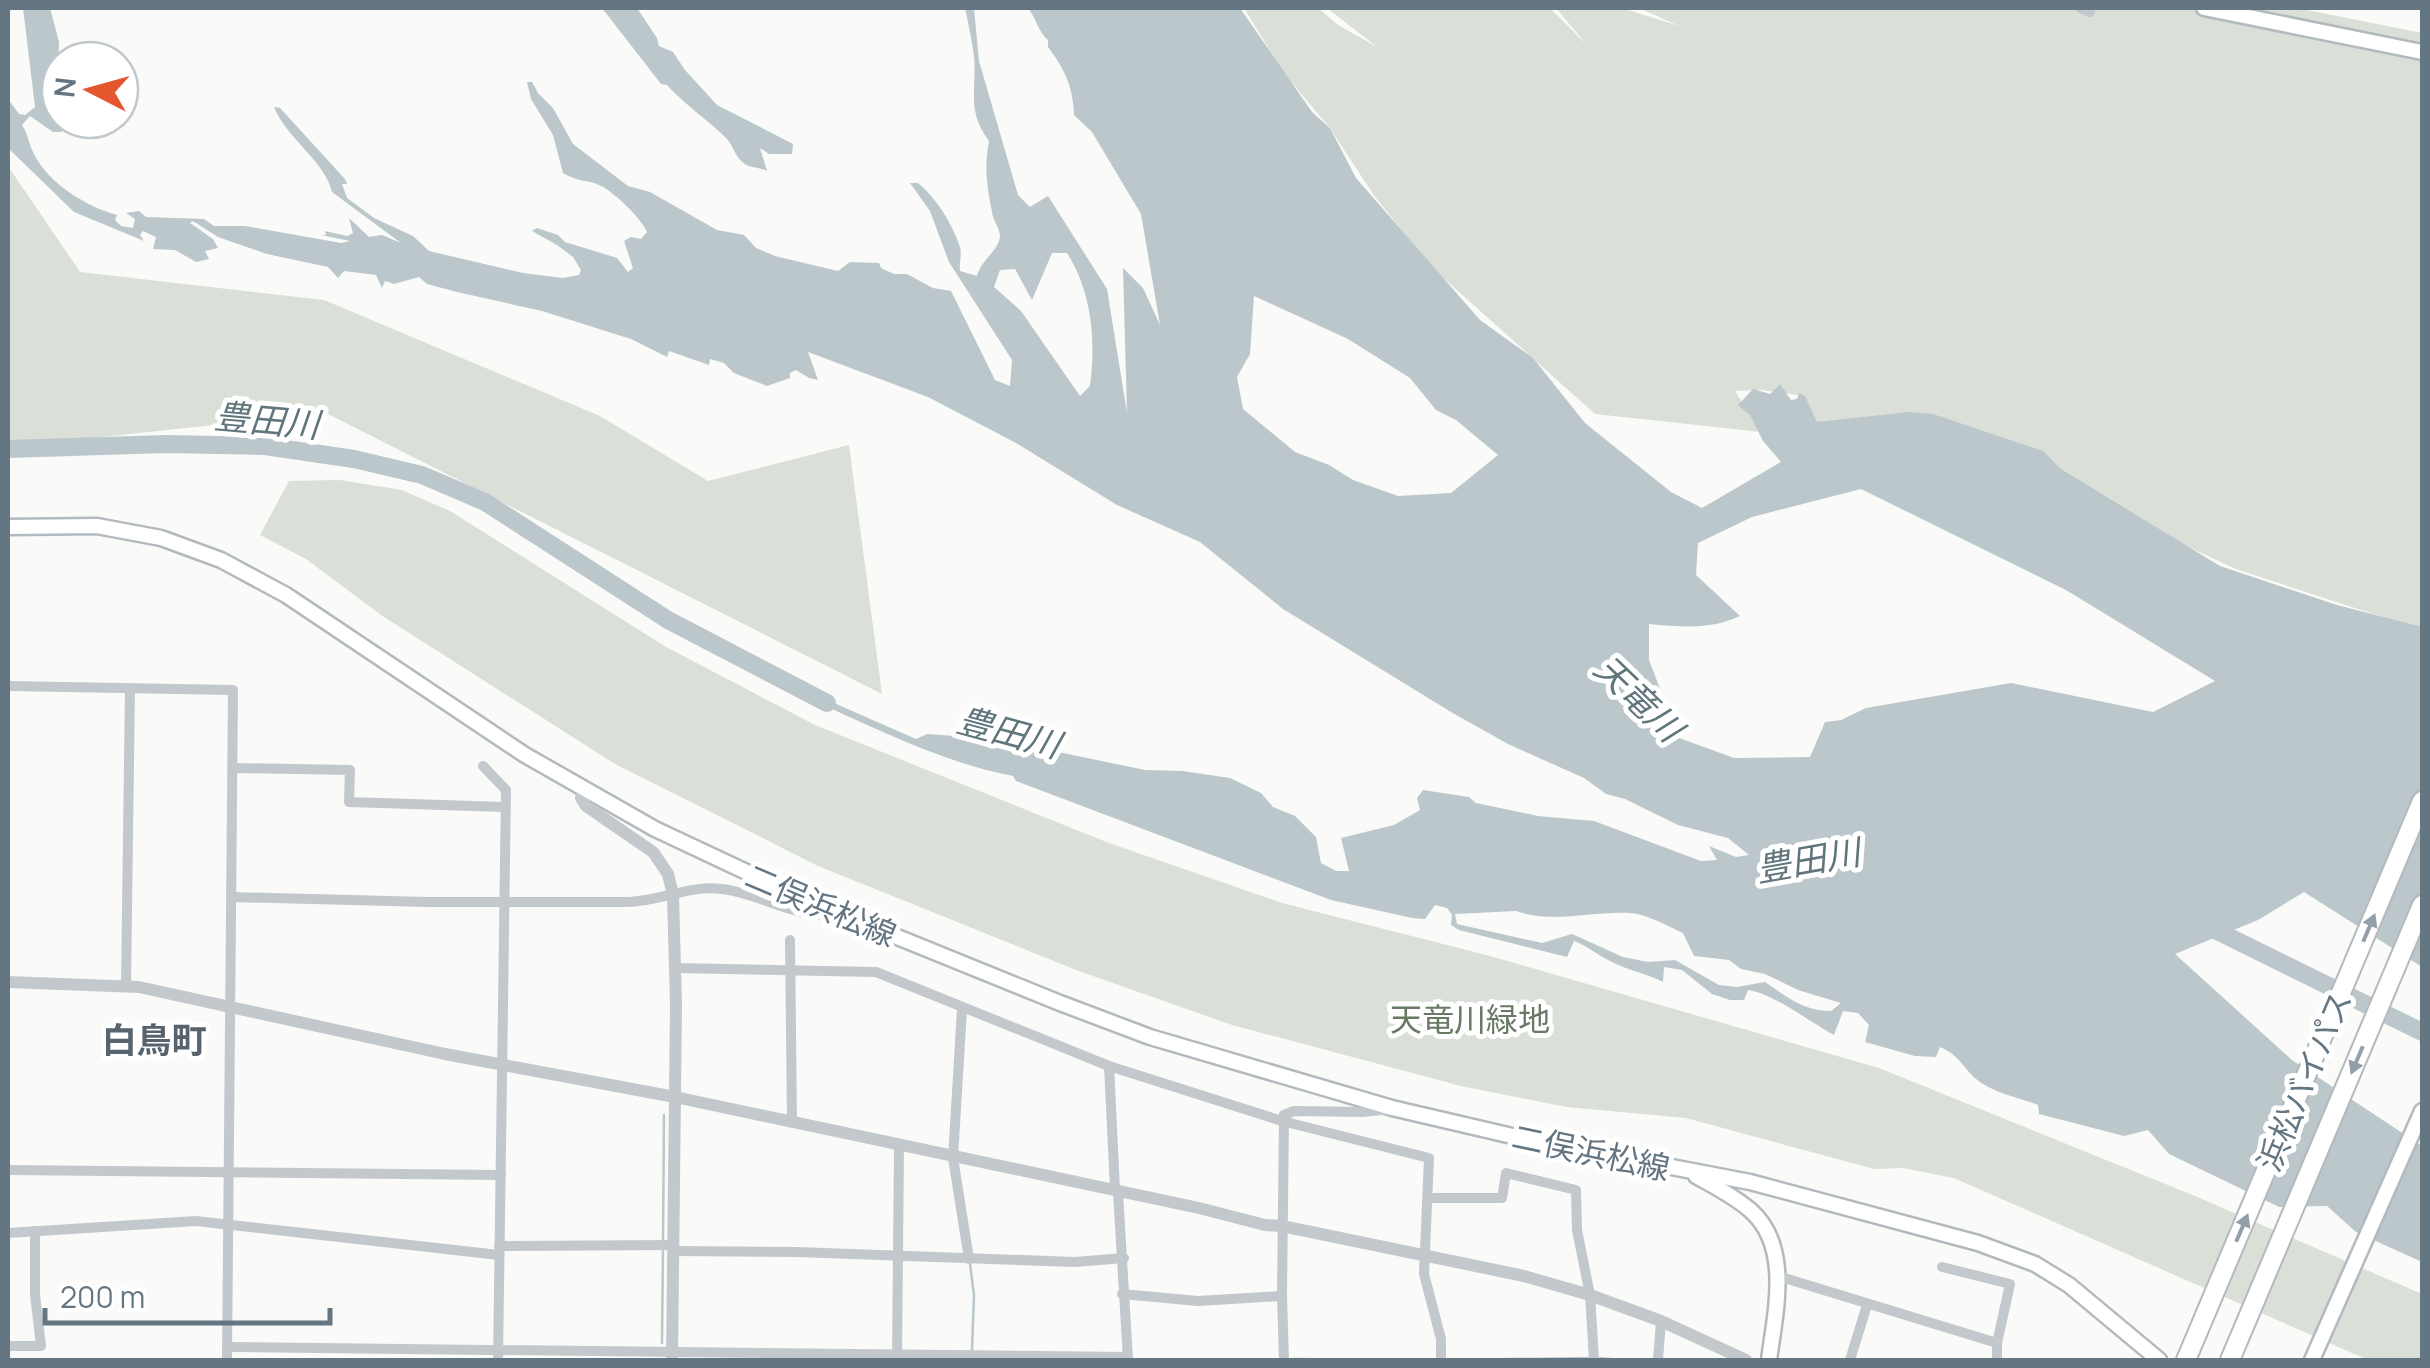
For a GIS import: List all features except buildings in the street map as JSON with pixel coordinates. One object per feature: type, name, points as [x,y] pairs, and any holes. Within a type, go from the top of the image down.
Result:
[{"type":"highway","name":"浜松バイパス","points":[[2185,1360],[2422,801]]},
{"type":"highway","name":"浜松バイパス","points":[[2232,1360],[2422,905]]},
{"type":"main road","points":[[2204,8],[2422,52]]},
{"type":"main road","name":"二俣浜松線","points":[[8,527],[96,526],[161,538],[220,560],[286,594],[525,755],[585,790],[732,866],[1041,996],[1150,1036],[1392,1108],[1691,1173],[1750,1182],[1978,1242],[2035,1264],[2069,1285],[2160,1360]]},
{"type":"main road","points":[[2312,1360],[2422,1111]]},
{"type":"main road","name":"二俣浜松線","points":[[1691,1173],[1753,1212],[1767,1233],[1778,1276],[1770,1360]]},
{"type":"street","points":[[8,686],[233,690],[227,1360]]},
{"type":"street","points":[[126,985],[130,688]]},
{"type":"street","points":[[483,766],[506,790],[499,1355]]},
{"type":"street","points":[[232,768],[350,770],[349,802],[504,807]]},
{"type":"street","points":[[585,790],[581,798],[586,806],[653,852],[668,874],[673,895],[675,1097],[668,1247],[672,1356]]},
{"type":"street","points":[[232,896],[654,902],[694,889],[727,889],[810,914],[838,913]]},
{"type":"street","points":[[790,940],[792,1124]]},
{"type":"street","points":[[675,968],[876,972],[1109,1066],[1282,1121],[1429,1158],[1424,1274],[1441,1339],[1441,1358]]},
{"type":"street","points":[[8,982],[126,985],[1524,1276],[1660,1321],[1746,1360]]},
{"type":"street","points":[[962,1009],[953,1158],[969,1260]]},
{"type":"street","points":[[227,1347],[499,1355],[1128,1359],[1109,1066]]},
{"type":"street","points":[[1284,1360],[1284,1114],[1392,1108]]},
{"type":"street","points":[[897,1357],[898,1147]]},
{"type":"street","points":[[8,1170],[501,1175]]},
{"type":"street","points":[[1428,1198],[1502,1198],[1506,1173],[1576,1190],[1577,1230],[1590,1295],[1594,1360]]},
{"type":"street","points":[[8,1233],[196,1220],[499,1250],[668,1247],[969,1260],[1075,1262],[1124,1258]]},
{"type":"street","points":[[8,1346],[40,1346],[35,1231]]},
{"type":"street","points":[[1942,1268],[2010,1284],[1997,1360]]},
{"type":"street","points":[[1778,1276],[1997,1343]]},
{"type":"street","points":[[1122,1294],[1198,1300],[1282,1296]]},
{"type":"street","points":[[1850,1360],[1867,1305]]},
{"type":"street","points":[[1658,1360],[1660,1321]]},
{"type":"green space","points":[[1244,8],[1318,8],[1338,25],[1377,47],[1327,8],[1550,8],[1587,45],[1556,8],[1622,8],[1679,26],[1639,8],[2297,8],[2422,33],[2422,630],[2236,569],[2180,543],[2017,442],[1816,422],[1805,396],[1761,390],[1735,391],[1761,432],[1595,414],[1430,266],[1373,194],[1330,128],[1283,72]]},
{"type":"green space","points":[[8,166],[80,272],[324,300],[600,416],[708,481],[849,445],[882,694],[326,413],[8,447]]},
{"type":"green space","name":"天竜川緑地","points":[[340,480],[402,490],[450,511],[666,647],[815,725],[1109,843],[1282,903],[1490,956],[1879,1068],[2195,1196],[2422,1294],[2422,1360],[2368,1360],[1954,1178],[1903,1168],[1874,1169],[1686,1118],[1567,1107],[1461,1086],[1232,1025],[1076,970],[818,866],[615,764],[381,615],[306,559],[260,535],[289,481]]},
{"type":"water","points":[[23,8],[50,8],[58,40],[40,40],[40,123],[30,116],[22,125],[34,154],[49,175],[81,200],[117,215],[115,220],[121,226],[133,228],[135,219],[126,213],[139,211],[146,217],[204,219],[214,226],[245,226],[341,243],[350,241],[321,235],[326,235],[325,231],[347,236],[353,233],[349,218],[369,237],[382,235],[401,243],[332,192],[322,170],[274,107],[280,108],[345,179],[347,184],[342,184],[347,198],[374,218],[413,236],[429,251],[523,273],[563,278],[579,275],[581,270],[573,257],[532,231],[537,228],[558,235],[565,242],[617,258],[628,272],[633,268],[624,241],[631,237],[641,239],[647,232],[634,213],[607,189],[563,173],[553,135],[531,99],[527,82],[532,82],[553,108],[573,144],[628,186],[650,192],[717,230],[744,235],[756,248],[775,256],[838,271],[850,262],[879,263],[894,274],[907,274],[933,288],[951,291],[995,380],[1010,386],[1012,360],[949,262],[930,211],[910,183],[925,189],[948,220],[960,247],[960,271],[977,276],[1000,235],[988,185],[989,141],[975,110],[974,56],[965,8],[974,8],[979,61],[1018,195],[1030,207],[1048,196],[1107,289],[1127,413],[1123,268],[1143,288],[1160,325],[1141,214],[1092,132],[1074,115],[1067,79],[1028,8],[1240,8],[1312,112],[1330,128],[1356,178],[1480,320],[1533,358],[1585,423],[1671,492],[1702,508],[1781,462],[1763,441],[1750,415],[1738,405],[1753,389],[1770,394],[1780,384],[1791,400],[1797,399],[1799,393],[1805,396],[1817,422],[1909,412],[1933,414],[2043,451],[2061,469],[2220,566],[2337,605],[2422,627],[2422,967],[2304,892],[2258,920],[2175,954],[2292,1060],[2422,1146],[2422,1262],[2356,1232],[2327,1206],[2279,1207],[2169,1154],[2148,1130],[2124,1136],[2039,1114],[2038,1105],[1983,1084],[1940,1047],[1936,1057],[1915,1056],[1865,1042],[1869,1025],[1858,1013],[1843,1011],[1834,1035],[1758,992],[1748,990],[1744,1000],[1730,1000],[1712,994],[1682,970],[1664,967],[1663,982],[1616,964],[1574,941],[1567,957],[1459,930],[1451,925],[1452,915],[1447,908],[1435,905],[1425,919],[1331,900],[1016,781],[1013,776],[934,753],[809,699],[809,692],[916,739],[927,734],[955,736],[976,720],[1034,747],[1145,770],[1230,778],[1261,793],[1273,807],[1295,816],[1316,837],[1321,863],[1336,871],[1349,871],[1341,838],[1394,825],[1420,810],[1417,798],[1423,790],[1469,797],[1476,803],[1538,816],[1594,821],[1701,861],[1717,860],[1709,846],[1736,857],[1749,855],[1728,838],[1678,825],[1508,744],[1283,609],[1200,542],[1117,505],[1016,443],[928,397],[808,352],[818,380],[796,370],[790,378],[767,386],[734,373],[724,363],[710,359],[709,365],[669,351],[667,357],[631,339],[542,311],[427,284],[419,277],[394,284],[385,281],[382,288],[376,275],[344,271],[338,278],[328,267],[267,254],[218,237],[193,221],[190,223],[213,239],[218,248],[205,251],[209,259],[196,262],[175,250],[153,249],[156,237],[143,231],[140,235],[144,241],[74,212],[8,148],[8,99],[19,114],[25,115],[35,107]],"holes":[[[1052,253],[1067,253],[1087,300],[1092,334],[1090,386],[1080,396],[1021,311],[994,287],[1000,270],[1015,269],[1032,300]],[[1254,296],[1348,339],[1410,378],[1436,410],[1456,420],[1498,455],[1451,493],[1398,496],[1295,452],[1243,409],[1237,377],[1250,354]],[[1861,489],[2066,590],[2215,681],[2153,712],[2011,683],[1866,708],[1841,720],[1825,722],[1810,757],[1734,758],[1679,738],[1649,660],[1649,624],[1706,625],[1740,616],[1696,575],[1698,543],[1752,517]],[[1516,911],[1544,917],[1637,914],[1683,933],[1694,956],[1729,960],[1741,969],[1841,1003],[1831,1011],[1812,1009],[1765,982],[1737,987],[1719,985],[1675,960],[1648,962],[1623,957],[1572,934],[1542,943],[1457,924],[1455,914]]]},
{"type":"water","points":[[602,8],[637,8],[659,46],[673,52],[717,105],[793,144],[792,154],[769,154],[760,148],[767,171],[747,165],[726,138],[667,85],[661,84]]},
{"type":"waterway","name":"豊田川","points":[[8,449],[166,444],[265,446],[354,459],[422,475],[485,502],[668,620],[827,703]]},
{"type":"waterway","name":"天竜川","points":[[2203,924],[2422,1032]]},
{"type":"waterway","points":[[663,1239],[664,1115]]},
{"type":"waterway","points":[[662,1343],[663,1247]]},
{"type":"waterway","points":[[970,1264],[974,1295],[972,1350]]},
{"type":"waterway","points":[[1443,1360],[1590,1358]]},
{"type":"waterway","points":[[1598,1358],[1622,1360]]},
{"type":"waterway","points":[[1294,1359],[1434,1360]]},
{"type":"district","name":"白鳥町","points":[[154,1040]]}]
